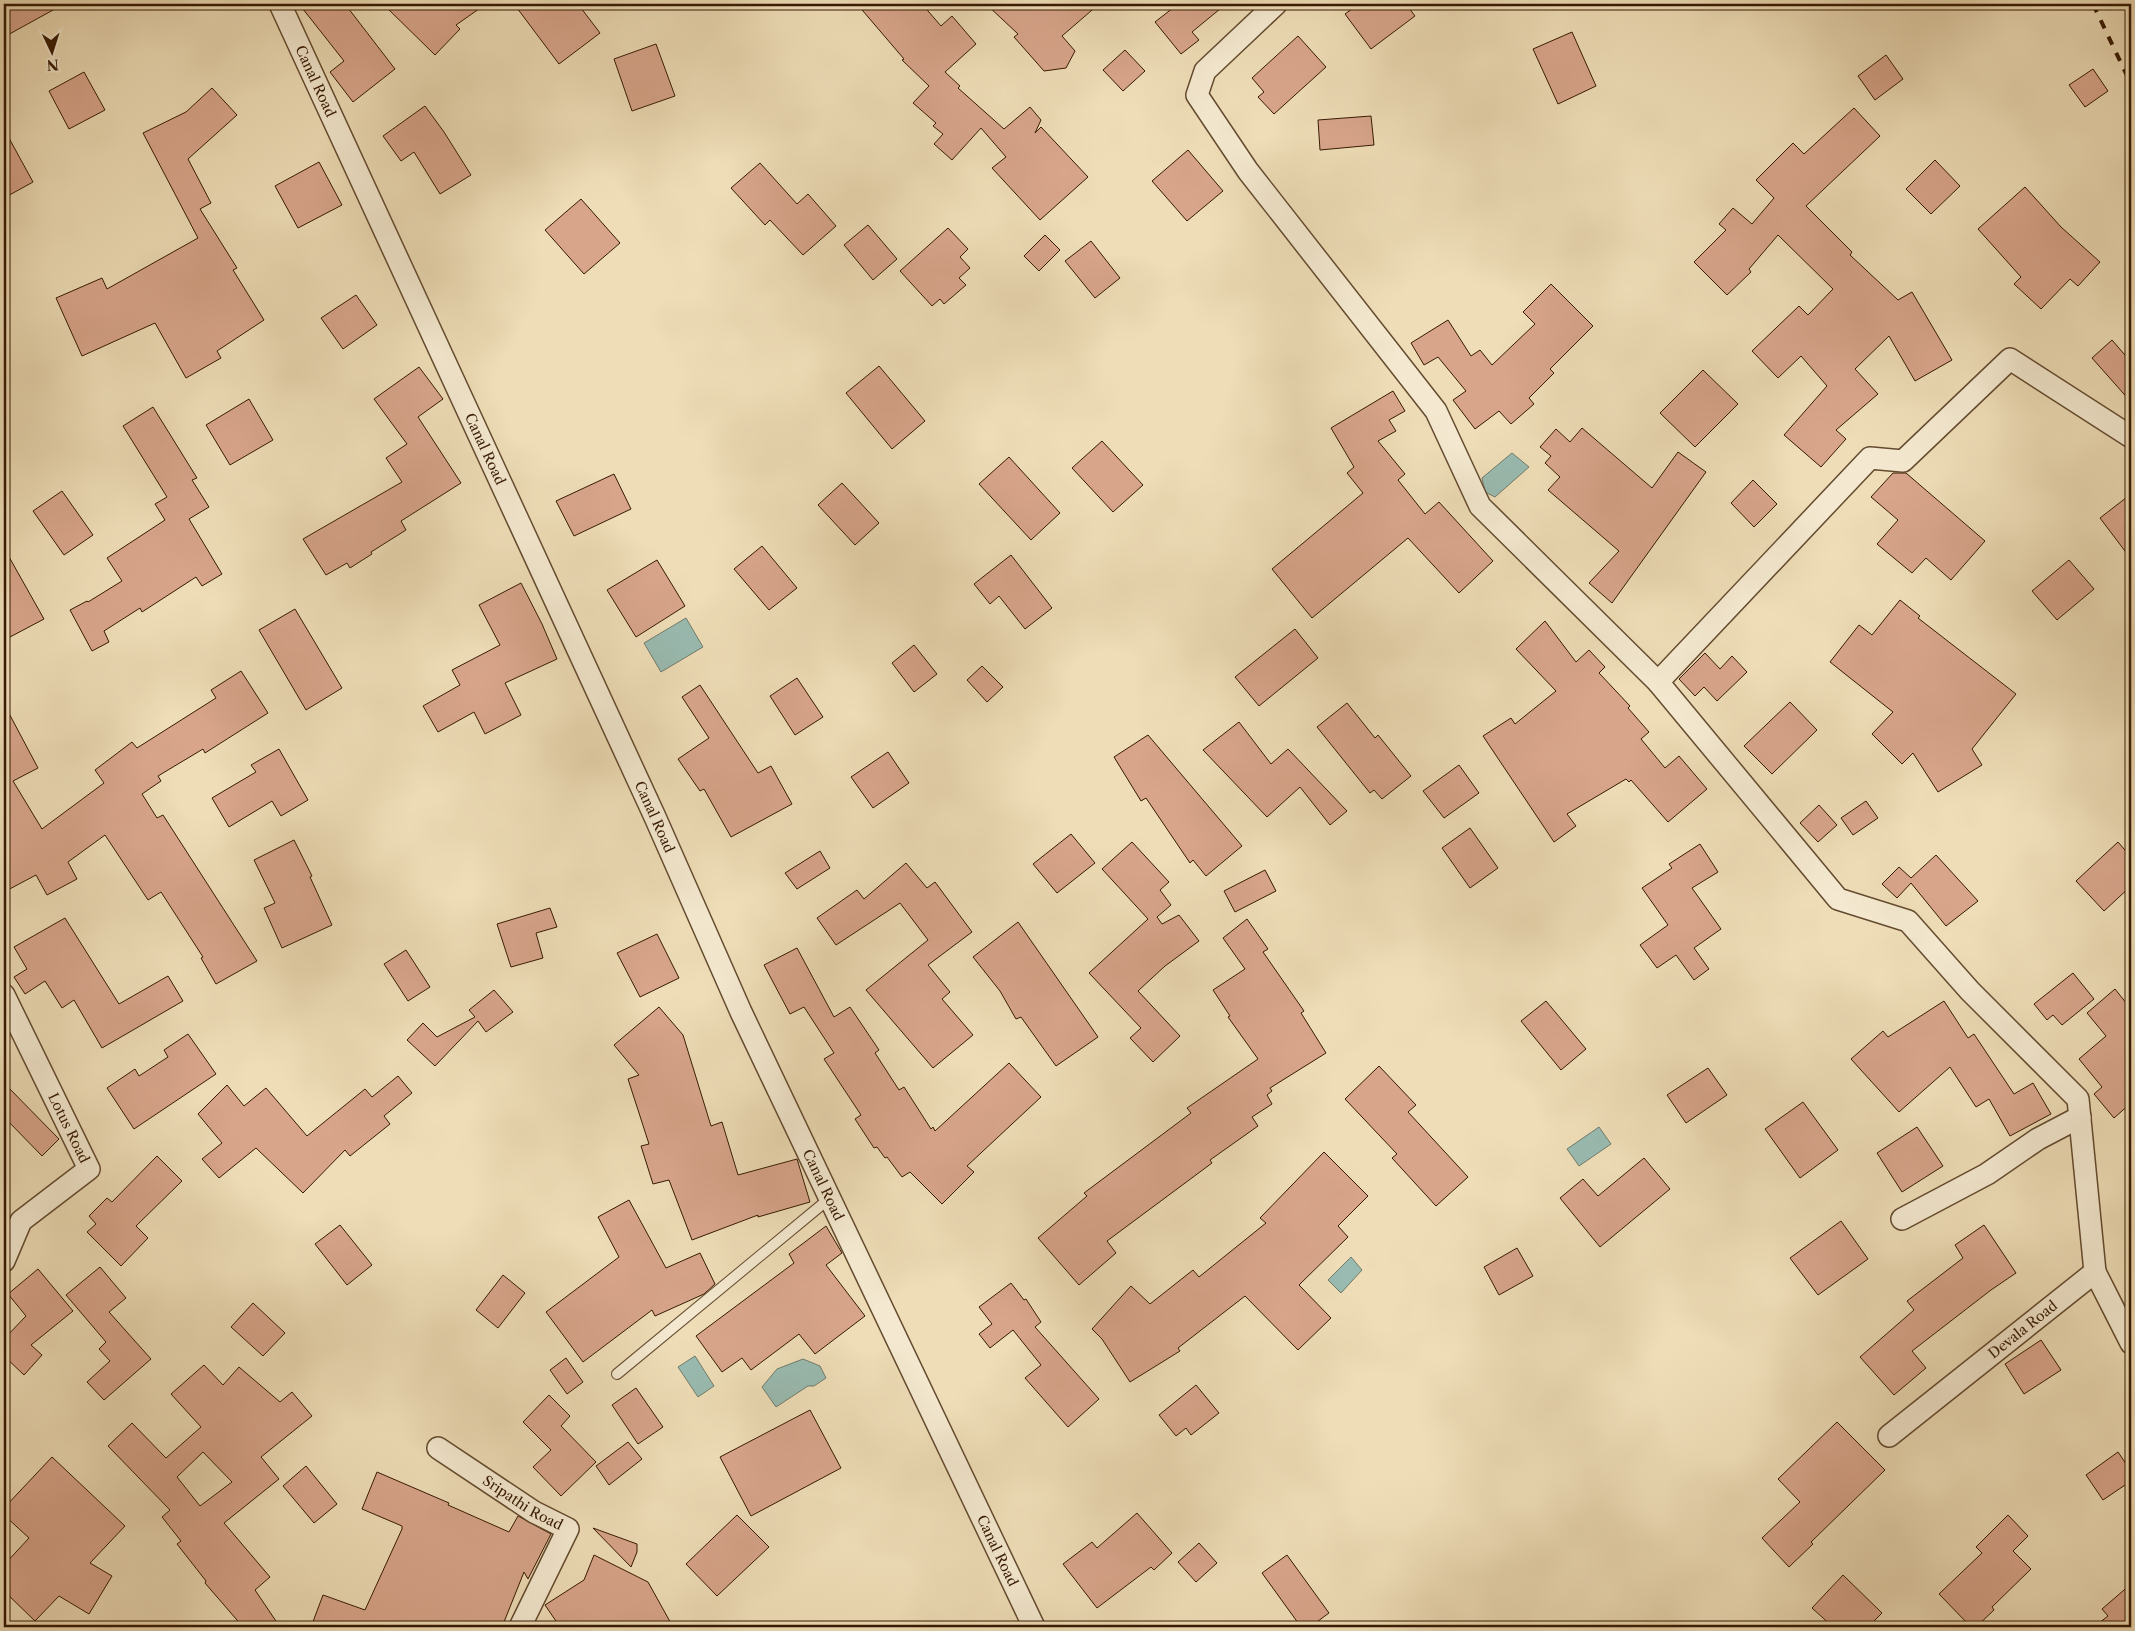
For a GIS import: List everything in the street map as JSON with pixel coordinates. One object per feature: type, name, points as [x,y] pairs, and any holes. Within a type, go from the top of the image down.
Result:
[{"type":"street","name":"Canal Road","points":[[280,4],[655,817],[741,1012],[1034,1627]]},
{"type":"street","points":[[1276,4],[1205,71],[1197,95],[1248,171],[1436,411],[1480,506],[1658,682],[1838,899],[1908,921],[1970,991],[2078,1099],[2095,1272],[2131,1343]]},
{"type":"street","points":[[1658,682],[1870,458],[1903,461],[2010,358],[2131,437]]},
{"type":"street","name":"Lotus Road","points":[[4,995],[89,1169],[21,1221],[4,1261]]},
{"type":"street","points":[[1902,1219],[1987,1174],[2038,1139],[2080,1117]]},
{"type":"street","name":"Devala Road","points":[[1889,1436],[2095,1272]]},
{"type":"street","name":"Sripathi Road","points":[[438,1448],[534,1512],[568,1529],[520,1627]]},
{"type":"lane","points":[[617,1374],[830,1198]]},
{"type":"water","points":[[1512,453],[1529,467],[1495,497],[1485,492],[1482,478]]},
{"type":"water","points":[[686,618],[703,647],[661,672],[644,643]]},
{"type":"water","points":[[1599,1127],[1611,1144],[1579,1166],[1567,1149]]},
{"type":"water","points":[[1351,1257],[1362,1270],[1341,1293],[1328,1280]]},
{"type":"water","points":[[695,1356],[714,1386],[698,1397],[678,1367]]},
{"type":"water","points":[[803,1359],[820,1366],[826,1378],[814,1386],[808,1386],[776,1407],[762,1387],[777,1369]]},
{"type":"building","points":[[4,4],[64,4],[4,37]]},
{"type":"building","points":[[299,4],[345,4],[395,69],[353,102],[330,72],[344,61]]},
{"type":"building","points":[[383,4],[486,4],[456,25],[460,29],[435,55]]},
{"type":"building","points":[[514,4],[578,4],[600,33],[559,64]]},
{"type":"building","points":[[857,4],[922,4],[941,26],[952,16],[976,44],[945,72],[960,86],[958,88],[1004,129],[1030,107],[1041,120],[1035,133],[1041,127],[1088,177],[1040,220],[992,168],[1006,157],[981,128],[952,160],[934,144],[943,134],[933,126],[936,123],[913,103],[929,86],[902,60],[904,59]]},
{"type":"building","points":[[986,4],[1099,4],[1062,36],[1075,51],[1066,68],[1044,71],[1014,37],[1018,34]]},
{"type":"building","points":[[1178,4],[1226,4],[1192,32],[1199,40],[1181,54],[1155,22]]},
{"type":"building","points":[[1359,4],[1406,4],[1415,16],[1371,49],[1345,14]]},
{"type":"building","points":[[1572,32],[1596,86],[1558,104],[1533,49]]},
{"type":"building","points":[[1298,36],[1326,67],[1274,114],[1258,97],[1264,92],[1252,78]]},
{"type":"building","points":[[656,44],[675,96],[632,111],[614,59]]},
{"type":"building","points":[[1125,50],[1145,71],[1123,91],[1103,70]]},
{"type":"building","points":[[1886,55],[1903,79],[1875,100],[1858,76]]},
{"type":"building","points":[[2093,69],[2108,91],[2085,107],[2069,85]]},
{"type":"building","points":[[84,72],[105,110],[69,129],[49,91]]},
{"type":"building","points":[[212,88],[237,115],[188,159],[211,203],[200,209],[237,268],[233,270],[264,320],[217,351],[221,358],[186,378],[155,323],[82,356],[56,298],[102,278],[107,289],[198,238],[143,133],[186,112]]},
{"type":"building","points":[[425,106],[471,175],[440,194],[414,152],[401,161],[383,136]]},
{"type":"building","points":[[1854,108],[1880,136],[1806,206],[1852,252],[1850,255],[1898,300],[1912,292],[1952,360],[1915,381],[1889,336],[1855,369],[1878,394],[1836,430],[1846,439],[1821,467],[1784,435],[1827,386],[1801,356],[1778,378],[1752,351],[1799,306],[1808,315],[1833,289],[1778,235],[1749,269],[1751,272],[1727,295],[1694,262],[1726,230],[1719,224],[1733,208],[1752,224],[1774,198],[1756,180],[1793,143],[1804,154]]},
{"type":"building","points":[[1371,116],[1374,145],[1320,150],[1318,120]]},
{"type":"building","points":[[4,129],[33,182],[4,198]]},
{"type":"building","points":[[1188,150],[1223,191],[1187,221],[1152,181]]},
{"type":"building","points":[[1935,160],[1960,186],[1931,214],[1906,189]]},
{"type":"building","points":[[319,162],[342,205],[298,228],[275,186]]},
{"type":"building","points":[[760,163],[797,204],[808,194],[836,226],[803,255],[770,220],[765,225],[731,188]]},
{"type":"building","points":[[2025,187],[2061,227],[2100,262],[2078,286],[2070,279],[2041,309],[2014,284],[2021,277],[1978,229]]},
{"type":"building","points":[[581,199],[620,243],[584,274],[545,230]]},
{"type":"building","points":[[868,225],[897,259],[873,280],[844,245]]},
{"type":"building","points":[[948,228],[968,249],[960,257],[970,268],[959,278],[966,285],[944,304],[940,299],[932,306],[900,271]]},
{"type":"building","points":[[1045,235],[1060,250],[1039,271],[1024,256]]},
{"type":"building","points":[[1091,241],[1120,278],[1095,298],[1065,261]]},
{"type":"building","points":[[1551,284],[1593,326],[1550,369],[1554,373],[1529,398],[1534,404],[1511,424],[1499,411],[1475,429],[1453,400],[1466,391],[1438,357],[1424,365],[1411,343],[1448,320],[1471,356],[1480,350],[1492,365],[1535,324],[1523,312]]},
{"type":"building","points":[[356,295],[377,325],[343,349],[321,318]]},
{"type":"building","points":[[2112,340],[2131,362],[2131,402],[2092,358]]},
{"type":"building","points":[[879,366],[925,421],[892,449],[846,393]]},
{"type":"building","points":[[419,367],[443,399],[418,417],[461,483],[401,521],[406,530],[371,552],[372,554],[350,568],[347,563],[326,575],[303,539],[402,482],[386,458],[407,444],[374,399]]},
{"type":"building","points":[[1703,370],[1738,404],[1695,447],[1660,413]]},
{"type":"building","points":[[1393,391],[1405,411],[1389,420],[1396,431],[1378,441],[1405,474],[1398,480],[1425,514],[1439,502],[1493,561],[1459,593],[1408,538],[1312,618],[1272,569],[1363,493],[1347,473],[1354,467],[1331,428]]},
{"type":"building","points":[[249,399],[273,440],[230,465],[206,425]]},
{"type":"building","points":[[153,407],[197,478],[192,480],[209,507],[189,519],[222,574],[202,586],[196,577],[142,612],[140,608],[104,631],[109,642],[92,651],[70,610],[88,602],[122,581],[107,558],[165,520],[155,504],[167,497],[123,426]]},
{"type":"building","points":[[1582,428],[1652,488],[1678,452],[1706,472],[1612,603],[1589,583],[1619,551],[1548,490],[1560,477],[1545,463],[1551,456],[1540,447],[1556,429],[1570,442]]},
{"type":"building","points":[[1102,441],[1143,485],[1113,512],[1072,468]]},
{"type":"building","points":[[1009,457],[1060,513],[1031,540],[979,484]]},
{"type":"building","points":[[1893,473],[1906,473],[1985,541],[1951,580],[1926,558],[1912,573],[1877,544],[1898,520],[1871,497]]},
{"type":"building","points":[[614,474],[631,509],[574,536],[556,501]]},
{"type":"building","points":[[1753,480],[1777,504],[1754,527],[1731,503]]},
{"type":"building","points":[[842,483],[879,523],[855,545],[818,505]]},
{"type":"building","points":[[62,491],[93,535],[64,555],[33,511]]},
{"type":"building","points":[[2131,494],[2131,559],[2100,518]]},
{"type":"building","points":[[762,546],[797,588],[769,610],[734,569]]},
{"type":"building","points":[[4,548],[44,619],[10,637],[4,625]]},
{"type":"building","points":[[1011,555],[1052,608],[1025,629],[999,596],[990,604],[974,584]]},
{"type":"building","points":[[657,560],[685,606],[636,637],[607,590]]},
{"type":"building","points":[[2069,560],[2094,589],[2057,620],[2032,591]]},
{"type":"building","points":[[521,583],[557,659],[505,683],[521,715],[485,734],[474,712],[438,732],[423,706],[460,685],[452,670],[500,645],[479,605]]},
{"type":"building","points":[[1900,600],[1920,616],[1918,618],[2016,694],[1972,749],[1982,765],[1938,792],[1913,753],[1902,764],[1872,734],[1893,712],[1830,662],[1859,625],[1872,635]]},
{"type":"building","points":[[295,609],[342,688],[306,710],[259,630]]},
{"type":"building","points":[[1545,621],[1576,662],[1589,650],[1605,667],[1599,673],[1630,706],[1628,708],[1649,732],[1641,739],[1665,768],[1679,756],[1707,789],[1668,822],[1631,780],[1629,782],[1626,779],[1567,814],[1576,826],[1554,842],[1483,736],[1511,718],[1515,724],[1556,691],[1516,649]]},
{"type":"building","points":[[1295,629],[1318,658],[1259,706],[1235,677]]},
{"type":"building","points":[[914,645],[937,674],[914,692],[892,663]]},
{"type":"building","points":[[1705,653],[1720,669],[1732,656],[1747,672],[1717,701],[1704,687],[1695,696],[1679,679]]},
{"type":"building","points":[[982,666],[1003,687],[987,702],[967,680]]},
{"type":"building","points":[[241,671],[268,713],[205,753],[203,749],[158,776],[161,781],[142,794],[157,818],[163,815],[257,961],[216,984],[201,958],[203,957],[161,892],[148,900],[105,835],[68,862],[77,879],[47,895],[36,875],[4,892],[4,704],[38,768],[13,781],[42,829],[104,783],[95,770],[132,742],[137,748],[216,698],[211,690]]},
{"type":"building","points":[[797,678],[823,717],[795,735],[770,696]]},
{"type":"building","points":[[700,685],[758,773],[771,766],[792,804],[731,837],[704,789],[700,791],[678,759],[709,738],[682,697]]},
{"type":"building","points":[[1790,702],[1817,730],[1772,774],[1744,746]]},
{"type":"building","points":[[1347,703],[1375,738],[1378,735],[1411,776],[1382,799],[1374,790],[1370,793],[1317,727]]},
{"type":"building","points":[[1239,722],[1271,764],[1288,749],[1347,811],[1330,825],[1300,787],[1267,817],[1203,750]]},
{"type":"building","points":[[1148,735],[1242,846],[1206,876],[1193,860],[1190,863],[1146,798],[1141,801],[1114,757]]},
{"type":"building","points":[[279,749],[308,800],[281,816],[272,801],[229,827],[212,798],[256,772],[251,765]]},
{"type":"building","points":[[888,752],[909,783],[873,808],[851,777]]},
{"type":"building","points":[[1459,765],[1479,793],[1444,818],[1423,791]]},
{"type":"building","points":[[1866,801],[1878,818],[1853,835],[1841,818]]},
{"type":"building","points":[[1819,805],[1837,825],[1818,842],[1800,823]]},
{"type":"building","points":[[1470,828],[1498,868],[1470,888],[1442,848]]},
{"type":"building","points":[[1071,834],[1095,863],[1057,893],[1033,864]]},
{"type":"building","points":[[294,840],[312,876],[310,877],[332,925],[282,948],[264,908],[275,903],[254,860]]},
{"type":"building","points":[[1132,842],[1169,882],[1160,890],[1171,905],[1157,917],[1162,924],[1179,915],[1199,941],[1165,966],[1138,991],[1180,1036],[1153,1062],[1130,1038],[1141,1028],[1089,973],[1148,919],[1102,869]]},
{"type":"building","points":[[2118,842],[2131,857],[2131,886],[2104,911],[2076,881]]},
{"type":"building","points":[[1700,844],[1718,872],[1692,888],[1721,929],[1694,948],[1709,969],[1694,980],[1676,955],[1657,968],[1640,945],[1668,925],[1642,888],[1672,868],[1669,864]]},
{"type":"building","points":[[820,851],[830,868],[797,889],[785,873]]},
{"type":"building","points":[[1936,855],[1978,901],[1946,926],[1911,883],[1897,898],[1882,884],[1899,867],[1911,878]]},
{"type":"building","points":[[906,863],[927,888],[935,882],[972,932],[928,965],[950,992],[942,999],[973,1035],[933,1068],[866,990],[928,940],[900,903],[836,945],[817,918],[857,890],[864,899]]},
{"type":"building","points":[[1265,870],[1276,891],[1235,912],[1224,891]]},
{"type":"building","points":[[550,908],[557,927],[536,933],[543,958],[511,967],[497,924]]},
{"type":"building","points":[[65,918],[119,1004],[168,976],[183,1001],[102,1048],[74,1000],[62,1008],[45,981],[25,994],[14,977],[27,969],[14,947]]},
{"type":"building","points":[[1247,919],[1268,949],[1263,952],[1304,1011],[1301,1013],[1326,1053],[1270,1088],[1272,1091],[1267,1095],[1272,1104],[1252,1117],[1258,1126],[1210,1160],[1212,1163],[1107,1241],[1116,1253],[1079,1285],[1038,1238],[1087,1196],[1084,1193],[1191,1113],[1187,1108],[1258,1059],[1228,1017],[1230,1016],[1213,990],[1245,969],[1223,938]]},
{"type":"building","points":[[1018,922],[1098,1037],[1056,1066],[1021,1017],[1016,1019],[1000,991],[973,957]]},
{"type":"building","points":[[657,934],[679,978],[640,997],[617,953]]},
{"type":"building","points":[[797,948],[834,1017],[850,1007],[879,1050],[875,1053],[899,1090],[904,1087],[931,1129],[933,1127],[935,1131],[1009,1063],[1041,1097],[967,1166],[974,1172],[942,1204],[910,1172],[902,1177],[887,1157],[885,1158],[877,1147],[874,1148],[855,1119],[861,1115],[824,1059],[834,1053],[804,1007],[790,1014],[764,965]]},
{"type":"building","points":[[406,950],[430,987],[408,1001],[384,964]]},
{"type":"building","points":[[2073,973],[2094,999],[2062,1025],[2053,1015],[2047,1020],[2034,1004]]},
{"type":"building","points":[[2115,989],[2131,1009],[2131,1103],[2114,1118],[2094,1094],[2102,1087],[2079,1059],[2106,1036],[2087,1013]]},
{"type":"building","points":[[494,990],[513,1012],[486,1032],[478,1021],[435,1066],[407,1040],[423,1023],[437,1037],[475,1017],[469,1010]]},
{"type":"building","points":[[1546,1001],[1586,1049],[1561,1070],[1521,1021]]},
{"type":"building","points":[[1944,1001],[1968,1038],[1974,1034],[2014,1094],[2033,1083],[2051,1114],[2010,1136],[1989,1099],[1976,1107],[1950,1067],[1899,1112],[1851,1059],[1883,1031],[1888,1037]]},
{"type":"building","points":[[659,1007],[683,1035],[711,1126],[722,1122],[738,1175],[797,1159],[810,1202],[758,1217],[758,1215],[692,1240],[669,1180],[653,1184],[641,1146],[649,1144],[628,1079],[639,1075],[614,1045]]},
{"type":"building","points":[[188,1034],[216,1074],[134,1129],[107,1088],[135,1069],[139,1076],[168,1057],[164,1050]]},
{"type":"building","points":[[1379,1066],[1416,1105],[1408,1112],[1468,1177],[1436,1206],[1392,1158],[1397,1154],[1345,1099]]},
{"type":"building","points":[[1708,1068],[1727,1095],[1686,1123],[1667,1095]]},
{"type":"building","points":[[398,1076],[412,1093],[384,1116],[390,1124],[350,1156],[345,1150],[303,1193],[256,1148],[219,1178],[202,1159],[222,1143],[198,1114],[227,1085],[244,1106],[266,1088],[307,1136],[365,1089],[372,1097]]},
{"type":"building","points":[[4,1083],[59,1139],[42,1156],[4,1117]]},
{"type":"building","points":[[1803,1102],[1838,1150],[1800,1178],[1765,1129]]},
{"type":"building","points":[[1917,1127],[1943,1166],[1902,1192],[1877,1153]]},
{"type":"building","points":[[1324,1152],[1368,1196],[1338,1226],[1348,1237],[1299,1285],[1331,1318],[1298,1350],[1245,1296],[1178,1348],[1180,1351],[1130,1382],[1102,1339],[1092,1329],[1131,1286],[1150,1304],[1193,1270],[1199,1277],[1266,1223],[1260,1218]]},
{"type":"building","points":[[157,1156],[182,1181],[136,1226],[148,1238],[121,1266],[87,1232],[96,1224],[89,1216],[107,1198],[112,1202]]},
{"type":"building","points":[[1644,1158],[1670,1189],[1600,1247],[1560,1198],[1583,1179],[1598,1196]]},
{"type":"building","points":[[629,1200],[666,1268],[700,1253],[715,1284],[704,1294],[655,1316],[652,1310],[583,1362],[546,1312],[619,1257],[598,1217]]},
{"type":"building","points":[[1841,1221],[1868,1259],[1818,1295],[1790,1258]]},
{"type":"building","points":[[340,1225],[372,1265],[347,1285],[315,1244]]},
{"type":"building","points":[[1984,1225],[2016,1273],[1912,1351],[1926,1368],[1894,1395],[1860,1357],[1914,1310],[1907,1301],[1963,1258],[1955,1245]]},
{"type":"building","points":[[826,1226],[842,1253],[826,1265],[865,1316],[815,1354],[799,1334],[751,1370],[742,1358],[722,1372],[696,1336],[794,1263],[789,1254]]},
{"type":"building","points":[[1517,1248],[1533,1276],[1499,1295],[1484,1267]]},
{"type":"building","points":[[100,1267],[126,1298],[109,1312],[151,1359],[104,1400],[87,1382],[110,1361],[99,1349],[106,1342],[66,1295]]},
{"type":"building","points":[[38,1269],[73,1311],[31,1345],[42,1355],[24,1375],[4,1356],[4,1339],[26,1316],[8,1294]]},
{"type":"building","points":[[503,1275],[525,1293],[498,1328],[476,1310]]},
{"type":"building","points":[[1011,1283],[1024,1300],[1026,1299],[1041,1322],[1035,1327],[1099,1399],[1068,1427],[1025,1378],[1041,1365],[1013,1330],[990,1348],[979,1334],[992,1324],[979,1307]]},
{"type":"building","points":[[253,1303],[285,1333],[263,1356],[231,1327]]},
{"type":"building","points":[[2041,1340],[2061,1370],[2024,1394],[2005,1364]]},
{"type":"building","points":[[566,1358],[583,1382],[567,1394],[550,1370]]},
{"type":"building","points":[[204,1365],[223,1385],[239,1367],[280,1402],[292,1392],[312,1416],[261,1457],[279,1479],[224,1523],[270,1577],[255,1590],[280,1627],[243,1627],[205,1583],[206,1581],[177,1544],[181,1541],[162,1517],[170,1510],[108,1446],[132,1423],[166,1458],[201,1427],[171,1394]],"holes":[[[203,1452],[232,1482],[200,1506],[177,1477]]]},
{"type":"building","points":[[1196,1385],[1219,1413],[1191,1435],[1186,1428],[1176,1436],[1159,1415]]},
{"type":"building","points":[[636,1388],[663,1427],[638,1444],[612,1405]]},
{"type":"building","points":[[549,1395],[570,1416],[561,1426],[596,1462],[561,1496],[533,1467],[551,1450],[523,1422]]},
{"type":"building","points":[[810,1410],[841,1468],[751,1516],[720,1457]]},
{"type":"building","points":[[1837,1422],[1885,1470],[1811,1542],[1813,1544],[1789,1567],[1762,1538],[1800,1502],[1778,1479]]},
{"type":"building","points":[[628,1442],[642,1459],[609,1485],[596,1466]]},
{"type":"building","points":[[2118,1452],[2131,1471],[2131,1481],[2103,1500],[2086,1475]]},
{"type":"building","points":[[52,1457],[125,1526],[90,1563],[112,1576],[89,1614],[59,1596],[35,1621],[4,1591],[4,1565],[29,1538],[4,1515],[4,1508]]},
{"type":"building","points":[[306,1466],[337,1504],[314,1523],[283,1486]]},
{"type":"building","points":[[377,1472],[449,1503],[448,1505],[509,1532],[518,1516],[551,1534],[528,1579],[524,1572],[502,1627],[311,1627],[323,1595],[365,1610],[402,1529],[402,1526],[362,1509]]},
{"type":"building","points":[[1137,1513],[1172,1553],[1154,1570],[1151,1567],[1097,1608],[1063,1564],[1092,1542],[1097,1548]]},
{"type":"building","points":[[737,1515],[769,1547],[717,1596],[686,1564]]},
{"type":"building","points":[[2008,1515],[2028,1536],[2013,1551],[2031,1569],[1992,1607],[1994,1610],[1976,1627],[1971,1627],[1939,1594],[1982,1553],[1976,1547]]},
{"type":"building","points":[[593,1528],[637,1544],[637,1552],[631,1567]]},
{"type":"building","points":[[1199,1543],[1217,1563],[1196,1582],[1178,1562]]},
{"type":"building","points":[[594,1555],[648,1582],[673,1627],[560,1627],[545,1605],[584,1580]]},
{"type":"building","points":[[1287,1555],[1329,1613],[1310,1627],[1301,1627],[1262,1573]]},
{"type":"building","points":[[1843,1575],[1882,1613],[1868,1627],[1833,1627],[1812,1608]]},
{"type":"building","points":[[2131,1584],[2131,1627],[2094,1627],[2108,1616],[2102,1609]]},
{"type":"railway","points":[[2093,4],[2131,84]]}]
